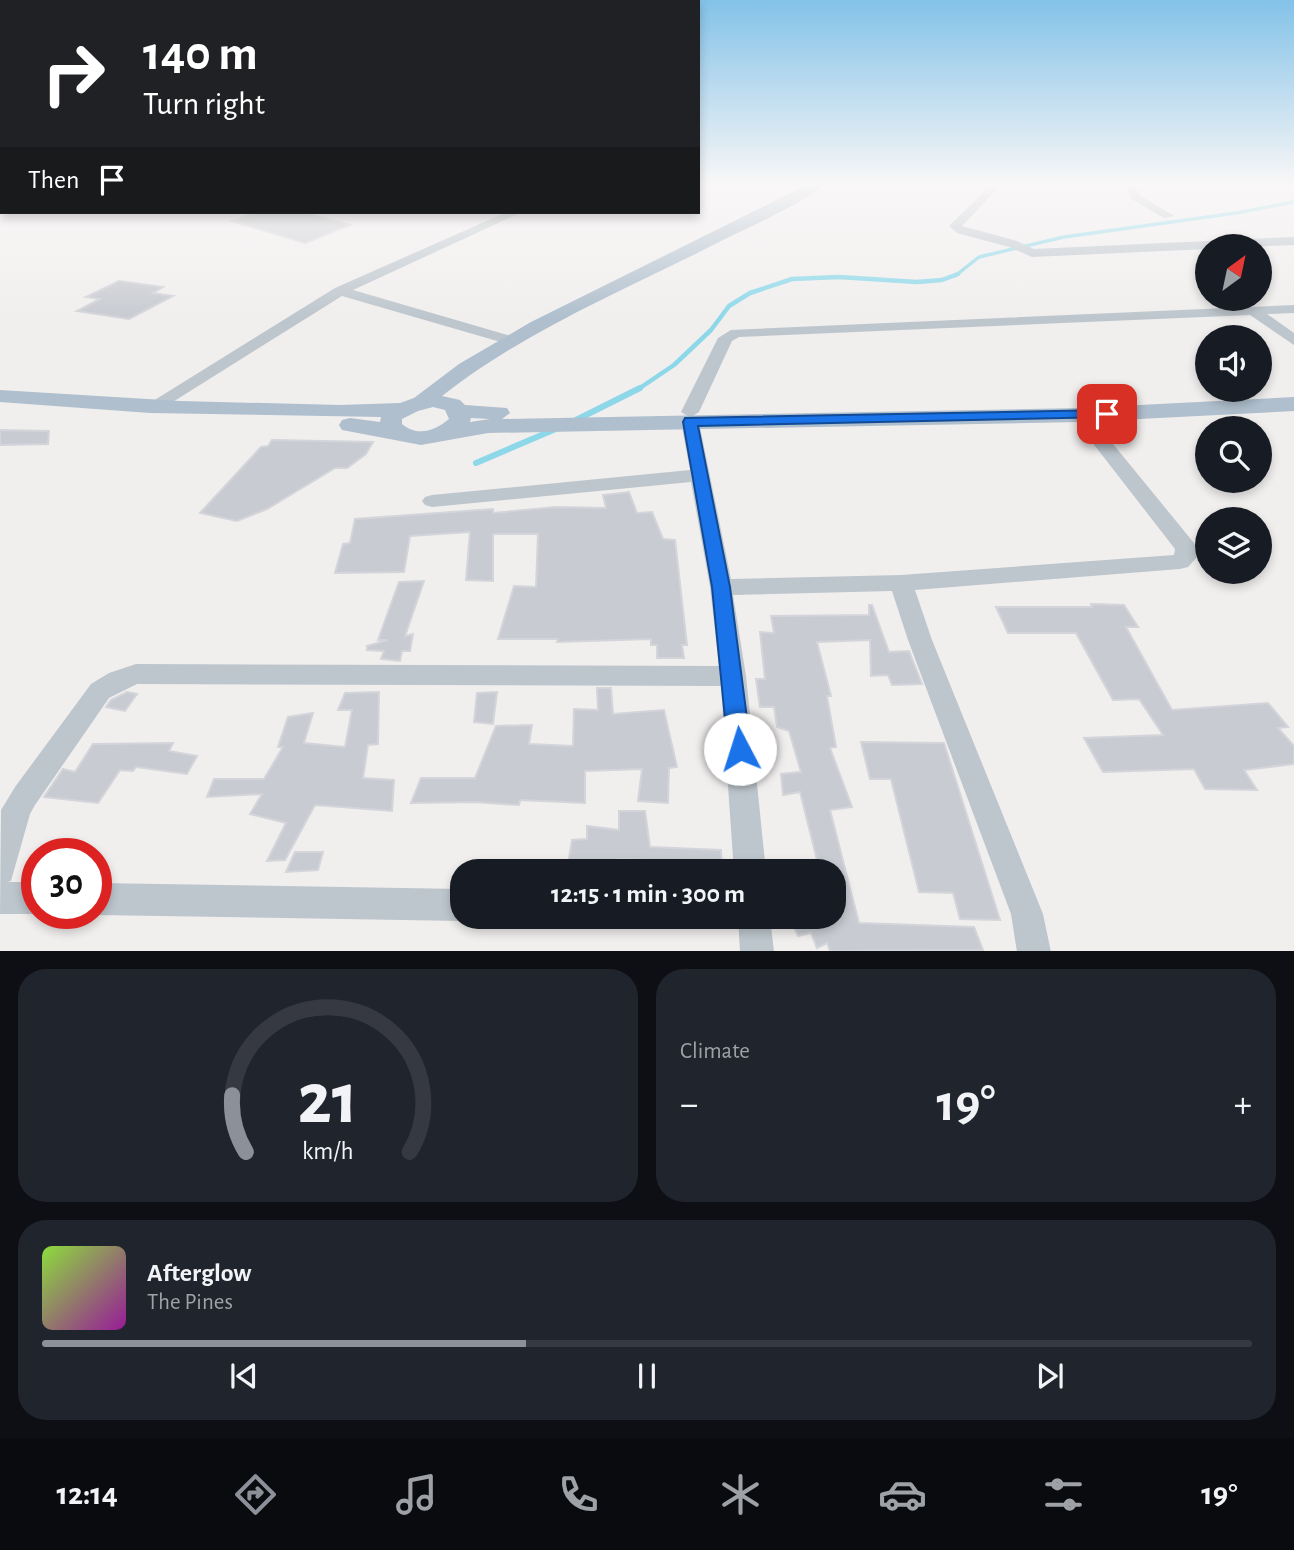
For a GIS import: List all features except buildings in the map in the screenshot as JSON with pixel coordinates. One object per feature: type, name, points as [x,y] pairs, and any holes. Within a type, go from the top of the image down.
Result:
[{"type":"main road","points":[[0,396],[154,407],[406,414],[471,363],[509,340],[733,229]]},
{"type":"main road","points":[[456,408],[474,380],[522,346],[750,229]]},
{"type":"main road","points":[[406,414],[412,437],[488,426],[549,424],[604,412],[690,417],[975,410],[1294,393]]},
{"type":"main road","points":[[0,409],[128,419],[337,424],[456,408],[488,414],[579,418],[1080,415],[1294,404]]},
{"type":"main road","points":[[446,432],[460,420],[456,408]]},
{"type":"street","points":[[154,407],[340,290],[477,229]]},
{"type":"street","points":[[959,229],[1013,244],[1030,253],[1294,241]]},
{"type":"street","points":[[340,290],[509,340]]},
{"type":"street","points":[[1272,310],[1294,309]]},
{"type":"street","points":[[749,859],[733,676],[721,587],[690,417],[726,338],[736,333],[1230,312]]},
{"type":"street","points":[[1255,312],[1294,340]]},
{"type":"street","points":[[721,587],[901,583],[1180,562],[1187,556],[1186,548],[1080,415]]},
{"type":"street","points":[[432,501],[701,475]]},
{"type":"street","points":[[901,583],[920,640],[1027,914],[1034,951]]},
{"type":"street","points":[[0,870],[16,810],[24,796],[100,691],[118,680],[136,674],[733,676]]},
{"type":"street","points":[[0,898],[21,898]]},
{"type":"street","points":[[112,899],[450,905]]},
{"type":"street","points":[[755,929],[757,951]]},
{"type":"waterway","points":[[957,274],[979,257],[1064,237],[1119,229]]},
{"type":"waterway","points":[[640,388],[674,365],[711,330],[729,306],[750,293],[792,279],[839,277],[917,282],[942,280],[957,274]]},
{"type":"waterway","points":[[574,421],[640,388]]},
{"type":"waterway","points":[[476,463],[558,428]]},
{"type":"route","points":[[740,749],[721,587],[690,422],[1107,414]]}]
